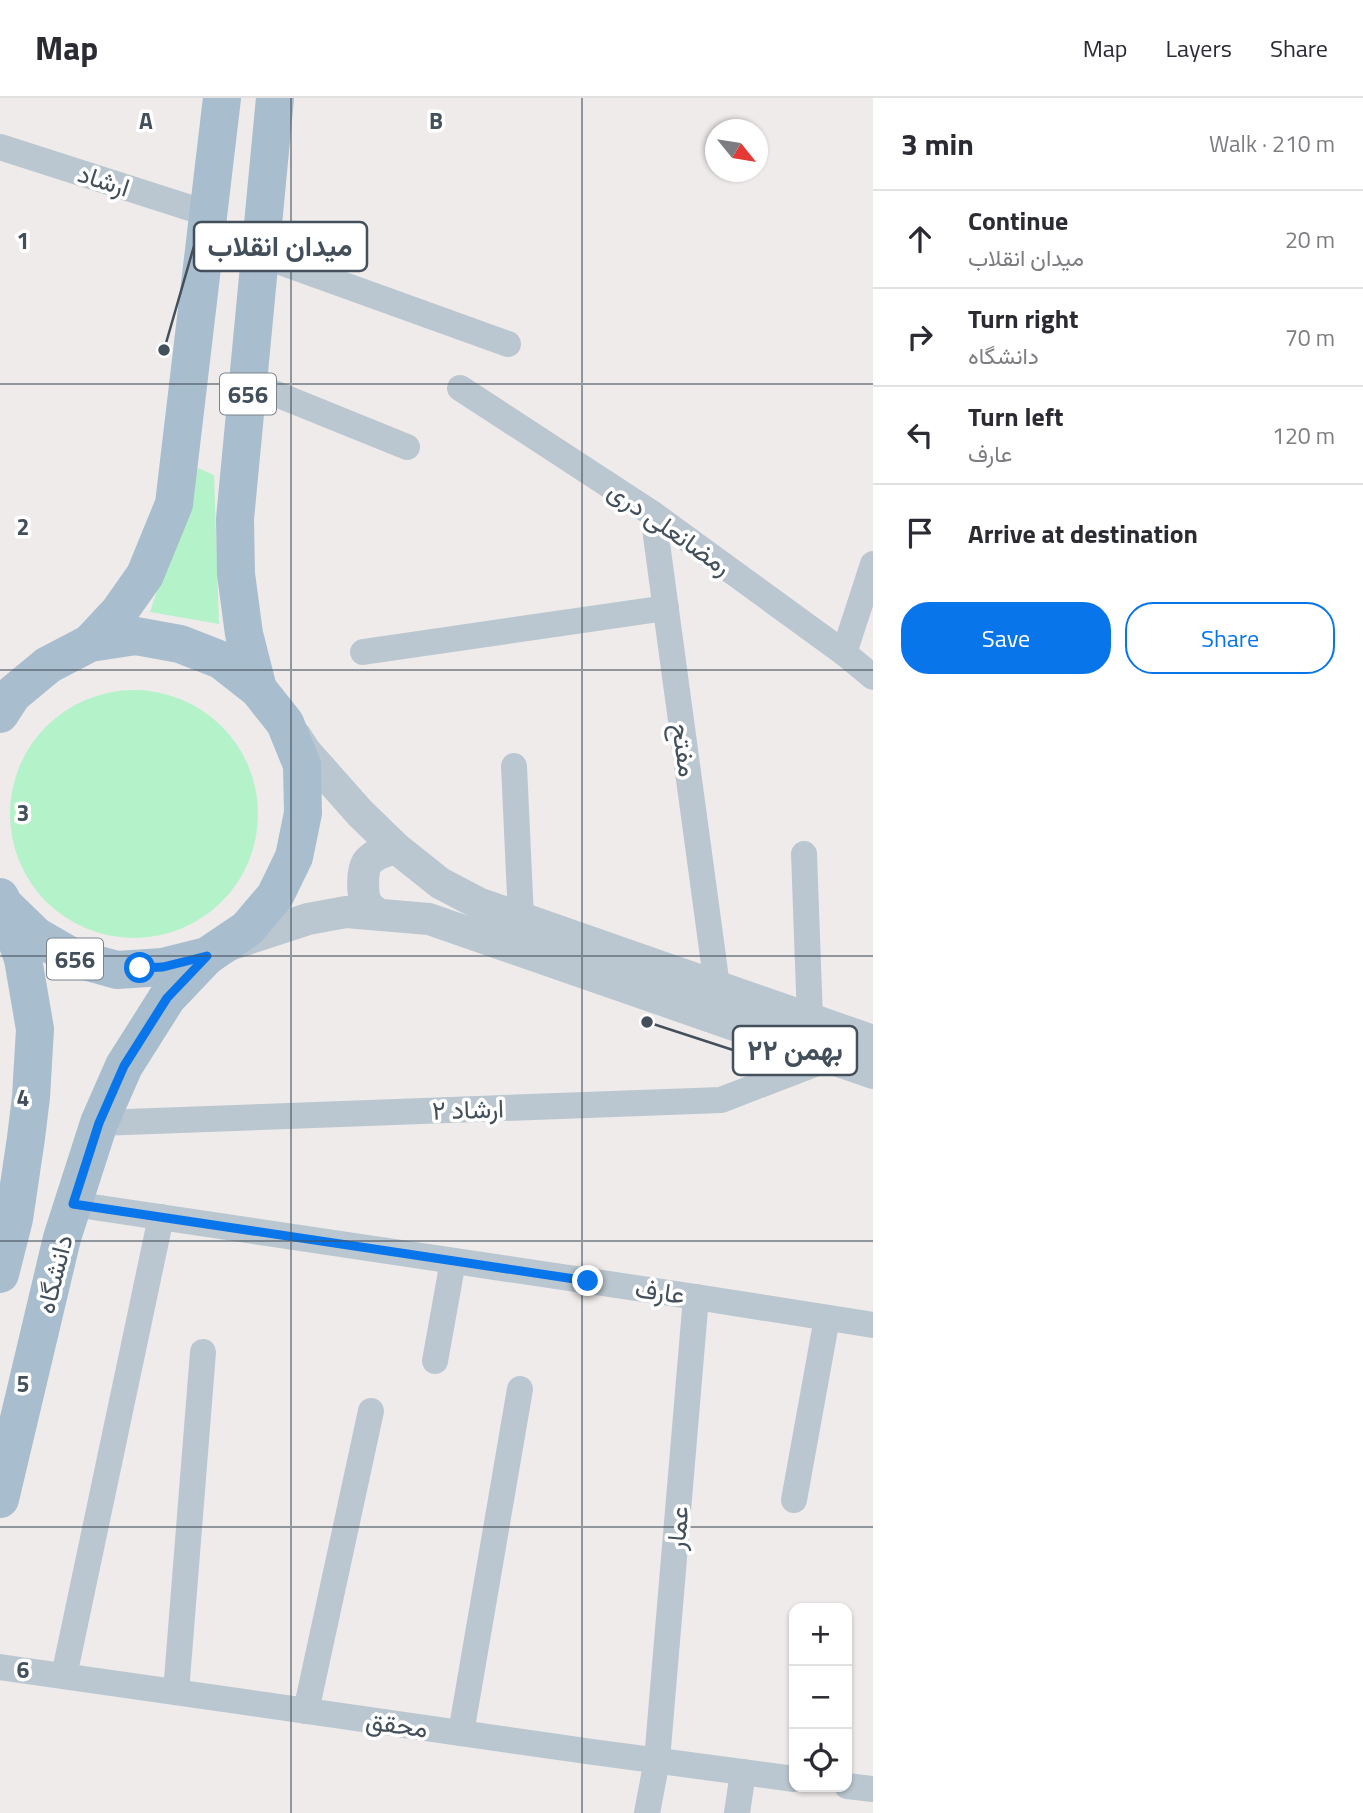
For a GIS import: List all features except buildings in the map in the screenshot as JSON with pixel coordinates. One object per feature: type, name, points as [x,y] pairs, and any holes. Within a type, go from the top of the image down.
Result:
[{"type":"main road","name":"656","points":[[90,643],[119,612],[145,575],[174,504],[222,98]]},
{"type":"main road","name":"656","points":[[258,689],[244,634],[236,574],[235,519],[275,98]]},
{"type":"main road","points":[[183,425],[244,433]]},
{"type":"main road","name":"656","points":[[0,714],[13,694],[48,665],[90,643],[136,636],[180,644],[221,660],[258,689],[285,723],[302,765],[303,813],[295,857],[275,896],[247,929],[214,952],[163,967],[117,970],[74,958],[36,936],[2,901]]},
{"type":"main road","points":[[0,684],[48,665]]},
{"type":"main road","name":"دانشگاه","points":[[0,1274],[14,1219],[13,1138],[31,1097],[34,1029],[23,959],[2,901]]},
{"type":"main road","name":"دانشگاه","points":[[0,1499],[62,1238],[99,1123],[124,1066],[167,998],[214,952]]},
{"type":"street","name":"ارشاد","points":[[0,147],[209,214]]},
{"type":"street","points":[[261,255],[508,344]]},
{"type":"street","points":[[249,383],[407,447]]},
{"type":"street","name":"رمضانعلی دری","points":[[460,388],[653,513],[845,653],[873,677]]},
{"type":"street","name":"مفتح","points":[[653,513],[717,986]]},
{"type":"street","points":[[845,653],[873,564]]},
{"type":"street","points":[[363,652],[666,608]]},
{"type":"street","points":[[285,723],[305,751],[360,813],[396,848],[440,883],[478,903],[873,1041]]},
{"type":"street","points":[[514,766],[521,918]]},
{"type":"street","points":[[377,914],[367,905],[363,895],[363,877],[367,863],[382,852],[396,848]]},
{"type":"street","points":[[804,854],[810,1019]]},
{"type":"street","points":[[214,952],[308,919],[346,912],[429,919],[873,1073]]},
{"type":"street","name":"ارشاد ۲","points":[[99,1123],[721,1100],[830,1058]]},
{"type":"street","name":"عارف","points":[[73,1204],[873,1325]]},
{"type":"street","points":[[64,1676],[161,1217]]},
{"type":"street","points":[[435,1361],[453,1261]]},
{"type":"street","name":"عمار","points":[[647,1813],[657,1760],[696,1297]]},
{"type":"street","points":[[794,1500],[827,1318]]},
{"type":"street","points":[[176,1692],[203,1352]]},
{"type":"street","points":[[461,1733],[520,1389]]},
{"type":"street","points":[[306,1711],[371,1411]]},
{"type":"street","name":"محقق","points":[[0,1667],[789,1778]]},
{"type":"street","points":[[737,1813],[743,1772]]},
{"type":"street","points":[[852,1787],[873,1789]]},
{"type":"green space","points":[[198,468],[214,475],[219,624],[150,612]]},
{"type":"green space","points":[[134,690],[181,700],[203,711],[222,726],[237,745],[248,767],[258,814],[248,861],[237,883],[222,902],[203,917],[181,928],[134,938],[87,928],[65,917],[46,902],[31,883],[20,861],[10,814],[20,767],[31,745],[46,726],[65,711],[87,700]]},
{"type":"place","name":"میدان انقلاب","points":[[164,350]]},
{"type":"place","name":"۲۲ بهمن","points":[[647,1022]]},
{"type":"route","points":[[140,968],[163,967],[207,956],[167,998],[124,1066],[99,1123],[73,1204],[588,1281]]}]
